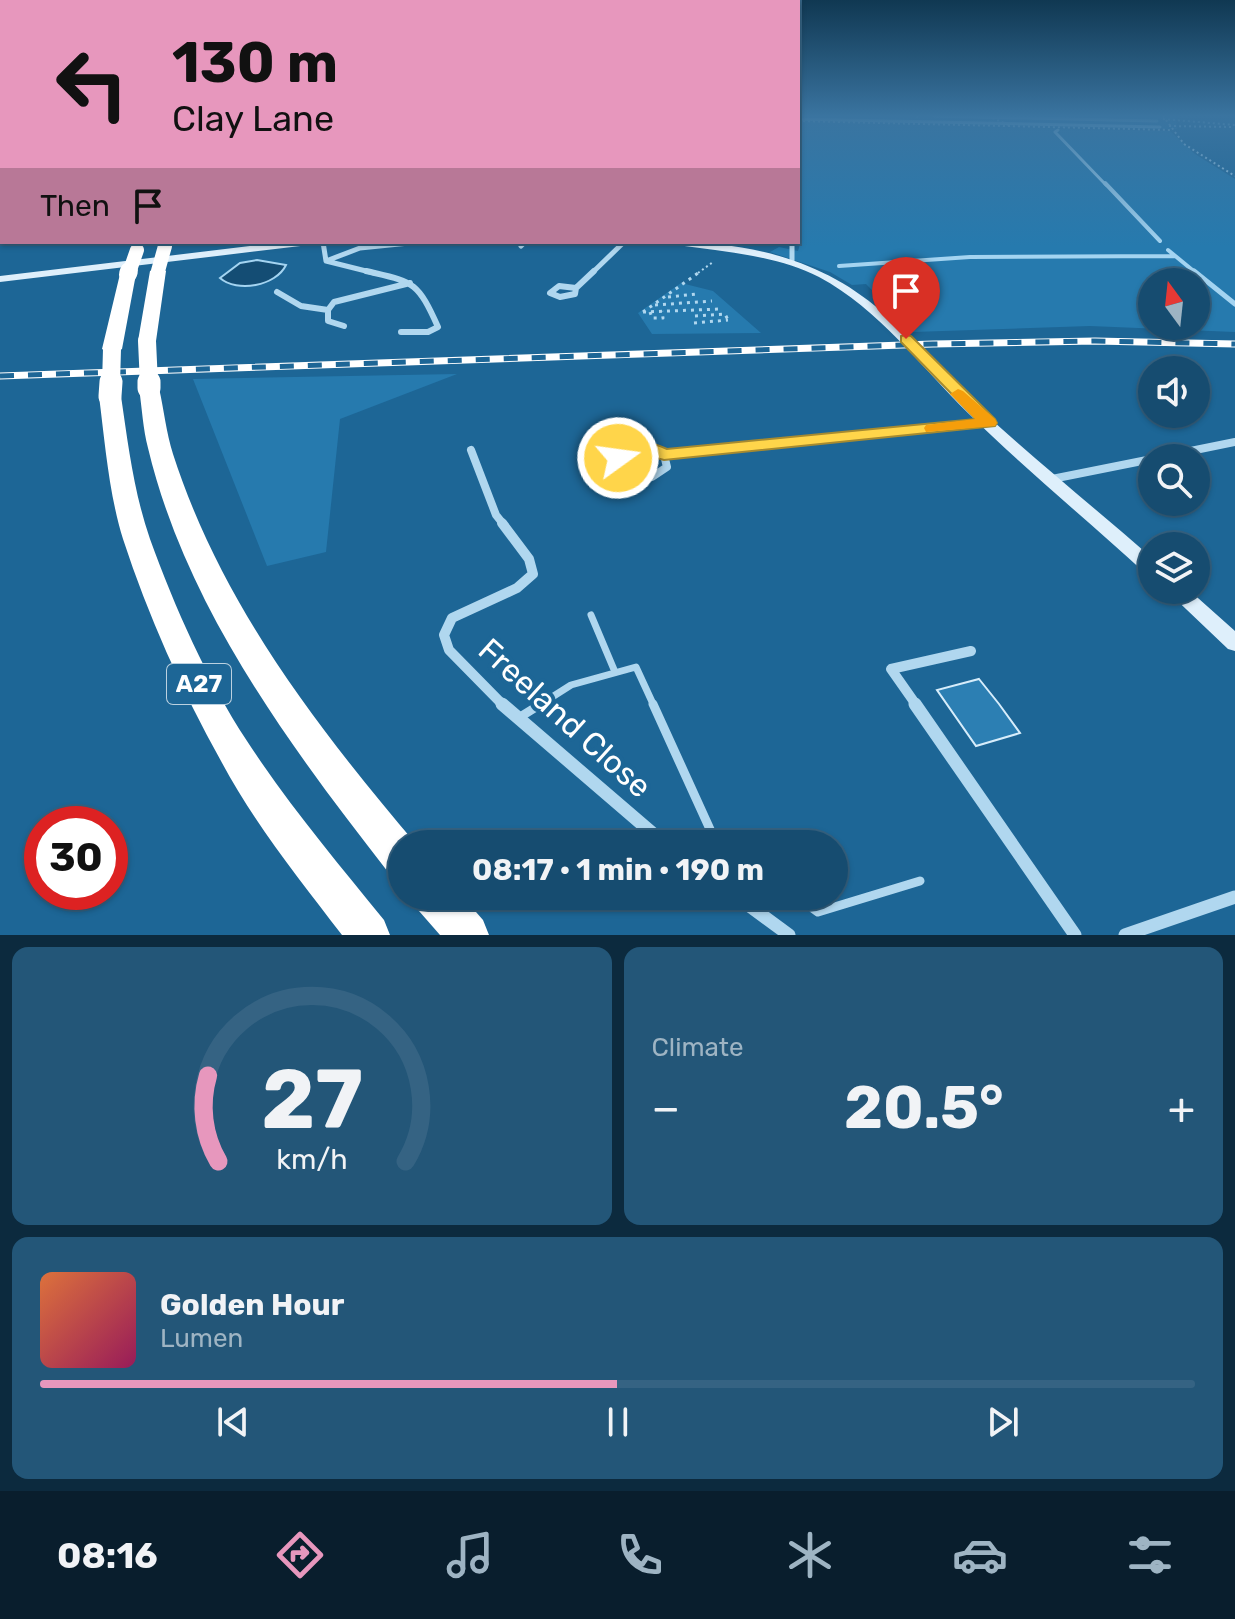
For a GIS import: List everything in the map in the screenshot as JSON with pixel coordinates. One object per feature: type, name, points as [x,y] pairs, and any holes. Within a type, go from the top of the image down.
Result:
[{"type":"highway","name":"A27","points":[[165,244],[147,341],[149,388],[161,453],[194,544],[231,620],[279,696],[351,796],[388,841]]},
{"type":"highway","name":"A27","points":[[139,246],[128,274],[112,349],[110,396],[118,458],[136,537],[175,637],[234,752],[307,857],[369,935]]},
{"type":"highway","points":[[446,910],[468,935]]},
{"type":"street","points":[[0,279],[292,244]]},
{"type":"street","points":[[323,244],[326,261],[411,282],[438,325],[428,332],[401,332]]},
{"type":"street","points":[[326,261],[360,248],[399,244]]},
{"type":"street","points":[[576,288],[622,244]]},
{"type":"street","points":[[689,244],[792,262],[825,277],[877,313],[989,423],[1138,556]]},
{"type":"street","points":[[792,244],[792,262]]},
{"type":"street","points":[[344,326],[328,321],[328,310],[334,302],[411,282]]},
{"type":"street","points":[[277,292],[286,299],[318,310],[328,310]]},
{"type":"street","points":[[664,455],[667,467],[652,477],[625,474],[618,464],[620,456],[637,448],[653,449],[664,455],[989,423]]},
{"type":"street","points":[[1210,447],[1235,442]]},
{"type":"street","name":"Freeland Close","points":[[471,450],[496,515],[529,559],[533,574],[517,588],[452,618],[444,635],[449,650],[517,719],[648,830]]},
{"type":"street","points":[[1052,479],[1138,461]]},
{"type":"street","points":[[1192,604],[1235,643]]},
{"type":"street","points":[[971,651],[891,669],[1075,935]]},
{"type":"street","points":[[1125,935],[1144,932],[1235,897]]},
{"type":"street","points":[[755,910],[789,935]]},
{"type":"lane","points":[[591,615],[615,672]]},
{"type":"lane","points":[[517,719],[571,685],[636,667],[710,830]]},
{"type":"lane","points":[[848,903],[920,881]]},
{"type":"path","points":[[1206,160],[1235,176]]},
{"type":"path","points":[[721,309],[662,311],[663,318],[652,318],[650,312],[643,312],[724,254],[737,252]]},
{"type":"path","points":[[664,297],[697,294]]},
{"type":"path","points":[[652,306],[712,301]]},
{"type":"path","points":[[711,310],[717,321]]},
{"type":"path","points":[[694,323],[728,320],[725,314],[695,316]]},
{"type":"shaded area","points":[[800,160],[1204,160],[1235,179],[1235,332],[1210,331],[1210,268],[1138,268],[1138,328],[1090,326],[913,332],[866,284],[852,285],[830,272],[770,252],[779,247],[798,251],[800,244]]},
{"type":"shaded area","points":[[257,260],[286,265],[274,278],[256,285],[236,285],[220,278],[240,263]]},
{"type":"shaded area","points":[[681,283],[713,291],[761,333],[652,334],[638,313]]},
{"type":"shaded area","points":[[457,374],[340,419],[326,552],[267,566],[193,379]]},
{"type":"building","points":[[979,679],[1020,733],[976,746],[937,690]]},
{"type":"waterway","points":[[1082,160],[1106,185]]},
{"type":"waterway","points":[[1105,183],[1160,241]]},
{"type":"waterway","points":[[1168,250],[1190,268]]},
{"type":"waterway","points":[[839,266],[970,257],[1175,256]]},
{"type":"waterway","points":[[1210,284],[1235,304]]},
{"type":"railway","points":[[0,376],[933,344],[1095,341],[1235,344]]},
{"type":"slow traffic","points":[[932,428],[989,423],[958,394]]},
{"type":"route","points":[[618,458],[625,451],[644,447],[664,455],[989,423],[952,389],[906,339]]}]
